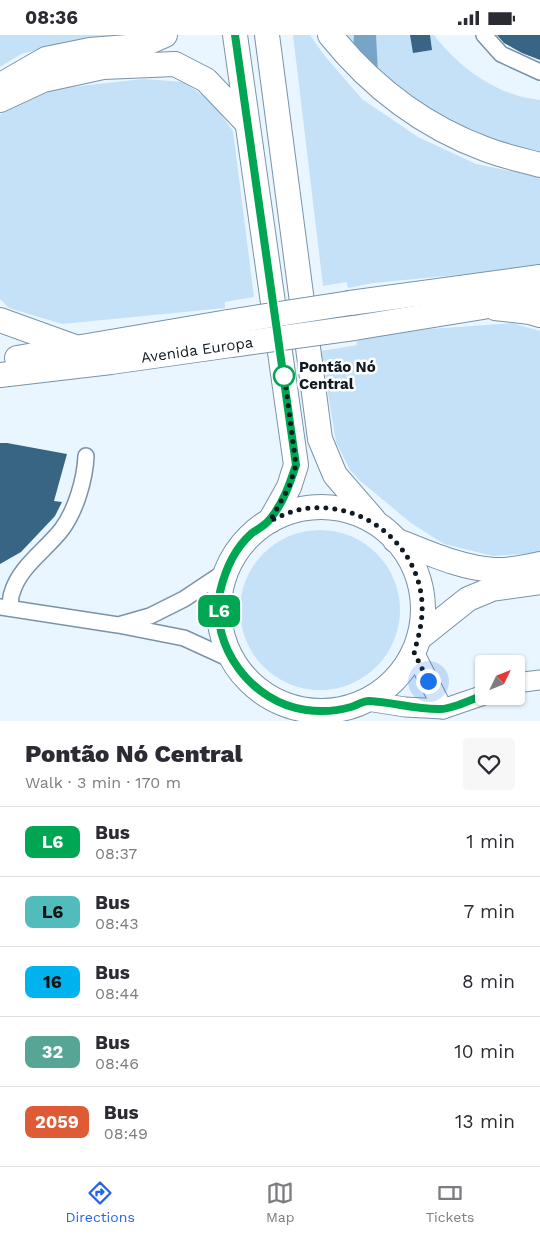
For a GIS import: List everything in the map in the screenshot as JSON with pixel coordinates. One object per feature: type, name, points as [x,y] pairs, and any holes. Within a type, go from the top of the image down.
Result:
[{"type":"main road","points":[[0,85],[46,59],[90,50],[140,46],[165,35]]},
{"type":"main road","points":[[270,521],[289,487],[296,465],[235,35],[252,48],[274,95]]},
{"type":"main road","points":[[267,35],[320,439],[335,475],[387,533],[409,558],[418,579],[422,602],[422,625],[416,645],[404,669],[387,687],[355,710],[287,713],[246,679],[232,660],[223,639],[219,617],[220,593],[226,571],[236,551],[251,534],[270,521],[291,511],[313,507],[328,508],[358,515],[387,533],[470,567],[496,571],[522,568],[540,563]]},
{"type":"main road","points":[[330,35],[349,58],[396,101],[432,124],[485,149],[540,165]]},
{"type":"main road","points":[[0,100],[43,80],[103,67],[175,64],[206,80],[247,123]]},
{"type":"main road","name":"Avenida Europa","points":[[0,360],[350,303],[540,277]]},
{"type":"main road","name":"Avenida Europa","points":[[0,375],[111,363],[354,328],[483,307],[540,291]]},
{"type":"main road","points":[[483,307],[530,312],[540,315]]},
{"type":"main road","points":[[0,320],[79,348]]},
{"type":"main road","points":[[416,645],[468,599],[492,589],[540,582]]},
{"type":"street","points":[[484,35],[501,54],[540,72]]},
{"type":"street","points":[[86,456],[86,470],[78,498],[63,528],[26,566],[5,607],[118,625],[184,638],[232,660]]},
{"type":"street","points":[[118,625],[150,616],[184,599],[226,571]]},
{"type":"street","points":[[416,645],[443,709]]},
{"type":"street","points":[[525,682],[540,680]]},
{"type":"street","points":[[355,710],[405,707],[443,709],[475,698]]},
{"type":"shaded area","points":[[0,35],[116,35],[53,46],[21,54],[0,67]]},
{"type":"shaded area","points":[[293,35],[310,35],[324,55],[362,99],[418,137],[476,164],[540,177],[540,264],[478,273],[373,283],[348,288],[347,282],[323,286]]},
{"type":"shaded area","points":[[339,35],[434,35],[455,59],[481,78],[509,93],[540,100],[540,151],[504,145],[477,135],[401,95]]},
{"type":"shaded area","points":[[354,35],[376,35],[378,73],[353,50]]},
{"type":"shaded area","points":[[143,79],[184,82],[213,103],[233,131],[254,297],[225,302],[225,308],[62,324],[9,308],[0,299],[0,115],[16,103],[53,89]]},
{"type":"shaded area","points":[[512,323],[540,331],[540,551],[493,556],[444,544],[411,523],[359,480],[350,470],[336,442],[321,351],[357,345],[356,339],[430,329]]},
{"type":"shaded area","points":[[312,530],[328,530],[358,539],[377,553],[394,579],[400,602],[400,618],[394,641],[377,667],[358,681],[343,687],[328,690],[312,690],[282,681],[258,661],[249,648],[243,633],[240,618],[240,602],[249,572],[269,548],[282,539],[297,533]]},
{"type":"building","points":[[410,35],[430,35],[432,50],[413,53]]},
{"type":"building","points":[[497,35],[540,35],[540,60],[504,43]]},
{"type":"building","points":[[0,443],[67,454],[54,501],[62,502],[55,516],[21,552],[0,564]]},
{"type":"bus line","name":"L6","points":[[235,35],[296,465],[289,487],[270,521],[251,534],[236,551],[226,571],[220,593],[219,617],[223,639],[232,660],[246,679],[263,693],[283,704],[305,710],[328,711],[350,707],[367,701],[405,707],[443,709],[475,698]]},
{"type":"place","name":"Pontão Nó Central","points":[[284,376]]},
{"type":"route","points":[[284,376],[284,373],[296,465],[289,487],[270,521],[291,511],[313,507],[336,509],[358,515],[378,525],[395,540],[409,558],[418,579],[422,602],[422,625],[414,652],[428,681]]}]
